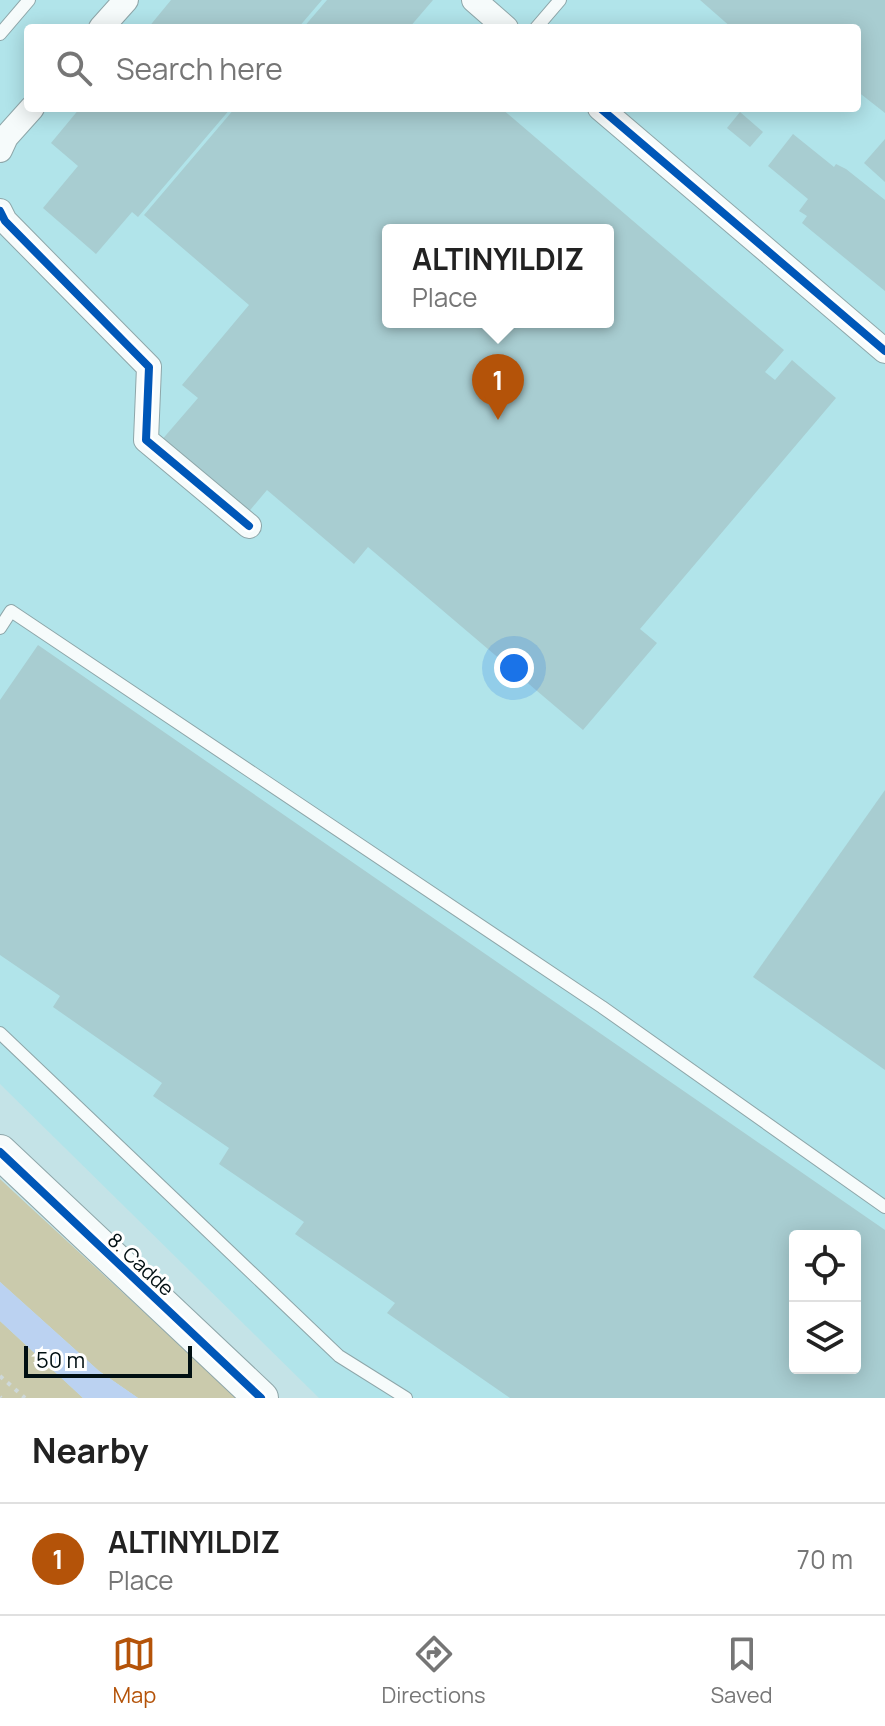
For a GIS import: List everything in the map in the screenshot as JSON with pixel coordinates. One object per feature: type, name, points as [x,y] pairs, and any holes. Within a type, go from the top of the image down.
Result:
[{"type":"street","points":[[105,24],[126,0]]},
{"type":"street","points":[[474,0],[501,24]]},
{"type":"street","points":[[0,150],[6,137],[28,112]]},
{"type":"street","points":[[605,112],[885,351]]},
{"type":"street","points":[[0,211],[5,221],[149,367],[146,440],[249,526]]},
{"type":"street","name":"8. Cadde","points":[[0,1152],[261,1398]]},
{"type":"lane","points":[[0,34],[29,0]]},
{"type":"lane","points":[[539,24],[560,0]]},
{"type":"lane","points":[[0,628],[11,611],[602,1007],[885,1207]]},
{"type":"lane","points":[[0,1033],[339,1356],[385,1392],[406,1398]]},
{"type":"path","points":[[0,1368],[34,1398]]},
{"type":"path","points":[[0,1376],[25,1398]]},
{"type":"shaded area","points":[[0,0],[885,0],[885,1398],[319,1398],[0,1084]]},
{"type":"shaded area","points":[[0,1282],[99,1371],[138,1398],[83,1398],[0,1321]]},
{"type":"green space","points":[[0,1179],[237,1398],[138,1398],[99,1371],[0,1282]]},
{"type":"green space","points":[[0,1321],[83,1398],[0,1398]]},
{"type":"building","points":[[171,0],[322,0],[301,24],[151,24]]},
{"type":"building","points":[[327,0],[433,0],[412,24],[306,24]]},
{"type":"building","points":[[700,0],[885,0],[885,113],[861,94],[861,24],[727,24]]},
{"type":"building","points":[[77,112],[228,112],[138,217],[132,212],[96,254],[43,208],[78,166],[51,143]]},
{"type":"building","points":[[232,112],[506,112],[784,350],[765,372],[775,380],[792,360],[836,398],[640,629],[657,643],[583,730],[368,547],[354,564],[267,490],[246,515],[160,442],[198,398],[182,385],[249,305],[144,215]]},
{"type":"building","points":[[740,112],[763,132],[750,147],[727,128]]},
{"type":"building","points":[[793,134],[834,167],[836,164],[846,169],[885,200],[885,291],[802,223],[807,216],[799,211],[808,199],[768,166]]},
{"type":"building","points":[[885,139],[885,182],[864,163]]},
{"type":"building","points":[[38,645],[885,1230],[885,1398],[510,1398],[387,1313],[395,1303],[295,1234],[304,1222],[219,1164],[229,1148],[153,1096],[162,1083],[53,1007],[60,996],[0,955],[0,700]]},
{"type":"building","points":[[885,790],[885,1070],[753,977]]},
{"type":"cycle path","points":[[605,112],[885,351]]},
{"type":"cycle path","points":[[0,211],[5,221],[149,367],[146,440],[249,526]]},
{"type":"cycle path","points":[[0,1152],[261,1398]]},
{"type":"place","name":"ALTINYILDIZ","points":[[498,420]]}]
